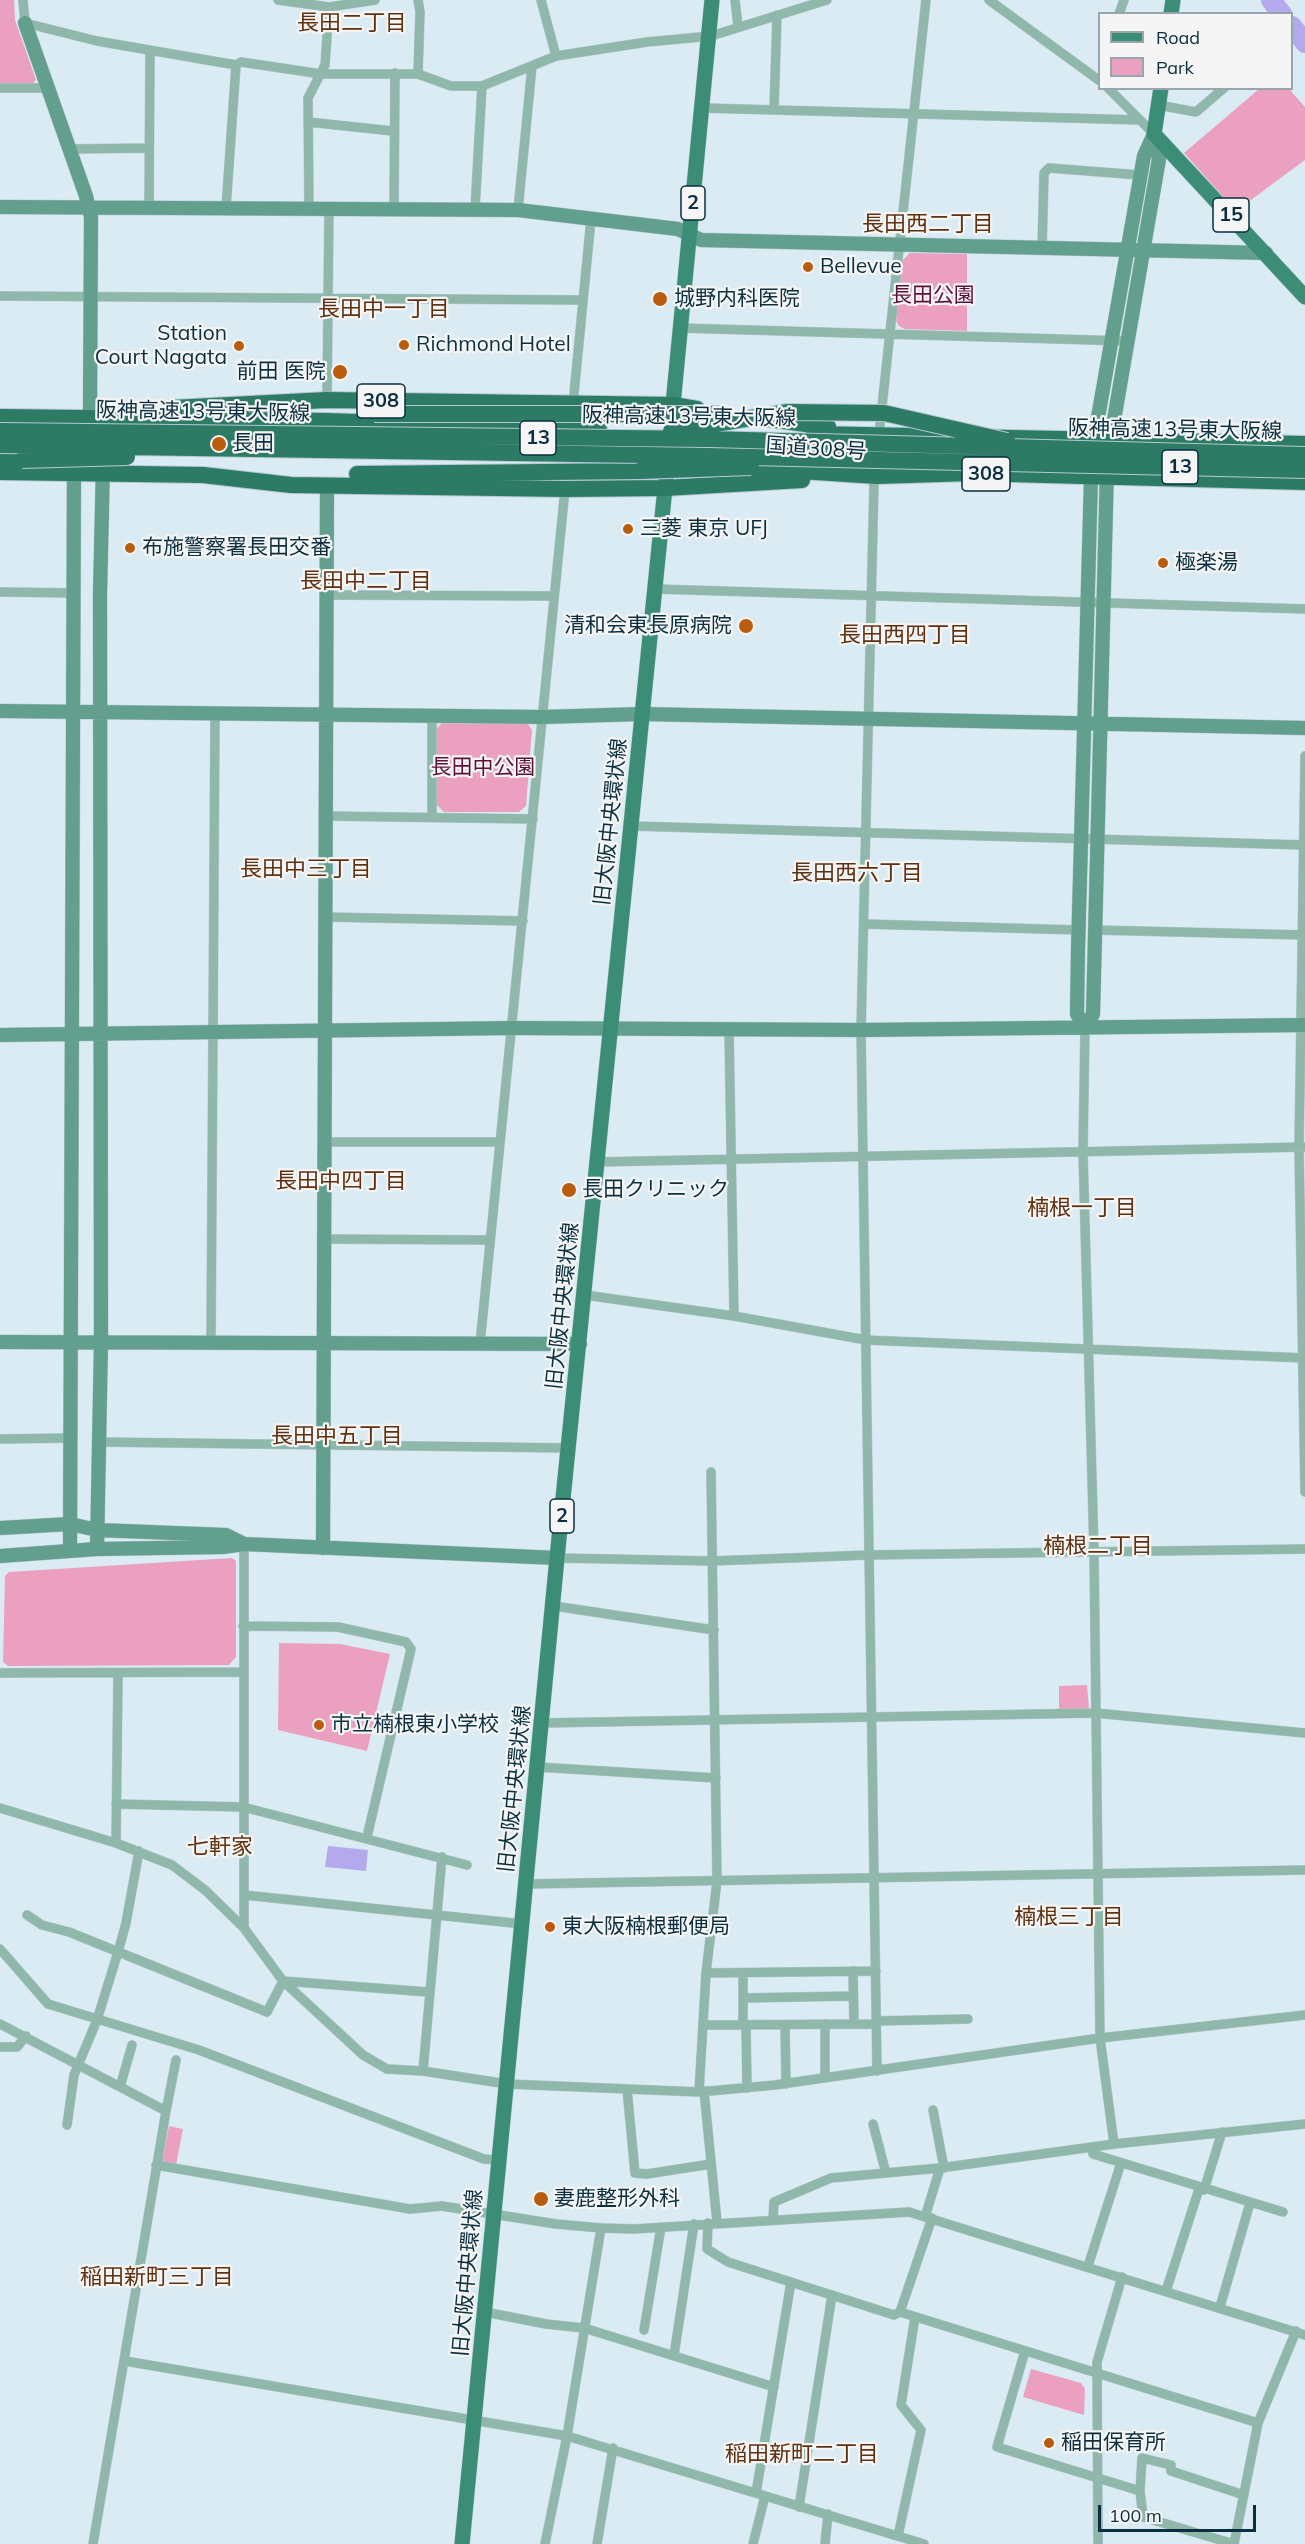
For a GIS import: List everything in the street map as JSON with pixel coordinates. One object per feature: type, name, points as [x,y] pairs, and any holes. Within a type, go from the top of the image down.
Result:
[{"type":"highway","name":"308","points":[[0,408],[83,413],[214,408],[327,400],[673,405],[879,435]]},
{"type":"highway","points":[[214,408],[302,414],[679,416],[788,412],[894,414],[1026,445],[1075,450]]},
{"type":"highway","points":[[617,438],[788,412]]},
{"type":"highway","name":"国道308号","points":[[0,417],[83,413],[104,419],[327,421],[671,433],[1305,444]]},
{"type":"highway","points":[[0,424],[203,442]]},
{"type":"highway","name":"阪神高速13号東大阪線","points":[[0,431],[203,442],[1305,470]]},
{"type":"highway","name":"阪神高速13号東大阪線","points":[[0,445],[617,438],[1305,455]]},
{"type":"highway","points":[[0,460],[112,459],[203,442]]},
{"type":"highway","name":"国道308号","points":[[0,452],[339,454],[668,462],[877,476],[972,473],[1305,482]]},
{"type":"highway","points":[[203,475],[628,471],[916,461]]},
{"type":"highway","name":"308","points":[[0,472],[203,475],[291,484],[565,489],[665,488],[877,476]]},
{"type":"main road","name":"旧大阪中央環状線","points":[[462,2544],[543,1723],[557,1558],[656,589],[689,234],[711,36],[712,0]]},
{"type":"main road","points":[[1154,134],[1161,90]]},
{"type":"main road","name":"15","points":[[1154,134],[1305,297]]},
{"type":"street","points":[[23,0],[25,23],[89,208],[90,297],[83,413],[75,453],[74,473],[70,1550]]},
{"type":"street","points":[[278,0],[329,7],[375,0]]},
{"type":"street","points":[[418,0],[420,12],[418,75]]},
{"type":"street","points":[[541,0],[556,56]]},
{"type":"street","points":[[735,0],[738,26]]},
{"type":"street","points":[[25,23],[150,51],[236,64],[241,62],[321,74],[418,75],[451,86],[482,86],[556,56],[647,42],[711,36],[827,0]]},
{"type":"street","points":[[879,435],[888,333],[926,0]]},
{"type":"street","points":[[989,0],[1098,80]]},
{"type":"street","points":[[309,208],[311,170],[308,98],[325,65],[329,7]]},
{"type":"street","points":[[774,109],[777,15]]},
{"type":"street","points":[[149,208],[150,51]]},
{"type":"street","points":[[226,208],[236,64]]},
{"type":"street","points":[[518,210],[532,66]]},
{"type":"street","points":[[394,73],[394,210]]},
{"type":"street","points":[[476,209],[482,86]]},
{"type":"street","points":[[0,88],[47,88]]},
{"type":"street","points":[[1110,90],[1154,134],[1159,159],[1134,251]]},
{"type":"street","points":[[1158,105],[1196,112],[1222,90]]},
{"type":"street","points":[[703,108],[1140,120]]},
{"type":"street","points":[[308,122],[393,131]]},
{"type":"street","points":[[1085,1028],[1077,1014],[1088,603],[1102,440],[1134,251],[1140,175],[1144,156],[1154,134]]},
{"type":"street","points":[[69,148],[149,148]]},
{"type":"street","points":[[1042,250],[1044,173],[1049,168],[1140,175]]},
{"type":"street","points":[[0,207],[518,210],[678,229],[700,240],[1042,250],[1266,253]]},
{"type":"street","points":[[327,400],[329,209]]},
{"type":"street","points":[[573,404],[591,219]]},
{"type":"street","points":[[0,296],[582,300]]},
{"type":"street","points":[[680,328],[1119,341]]},
{"type":"street","points":[[97,1549],[101,1342],[101,711],[104,419]]},
{"type":"street","points":[[877,476],[874,483],[861,1030],[861,1156],[877,2071]]},
{"type":"street","points":[[1099,478],[1103,604],[1093,1014],[1085,1028],[1083,1152],[1094,1552],[1100,2038],[1114,2144]]},
{"type":"street","points":[[323,1548],[327,485]]},
{"type":"street","points":[[480,1344],[565,489]]},
{"type":"street","points":[[656,589],[1305,609]]},
{"type":"street","points":[[0,592],[74,593]]},
{"type":"street","points":[[326,595],[554,596]]},
{"type":"street","points":[[0,711],[542,717],[642,714],[1085,726],[1305,728]]},
{"type":"street","points":[[212,1342],[215,714]]},
{"type":"street","points":[[432,716],[432,818]]},
{"type":"street","points":[[1305,756],[1302,1025],[1305,1492]]},
{"type":"street","points":[[326,816],[533,819]]},
{"type":"street","points":[[632,826],[1304,844]]},
{"type":"street","points":[[325,917],[523,921]]},
{"type":"street","points":[[864,924],[1079,930]]},
{"type":"street","points":[[1094,930],[1303,934]]},
{"type":"street","points":[[0,1035],[512,1028],[861,1030],[1302,1025]]},
{"type":"street","points":[[729,1030],[734,1316]]},
{"type":"street","points":[[325,1142],[500,1143]]},
{"type":"street","points":[[598,1162],[1302,1148]]},
{"type":"street","points":[[324,1239],[490,1240]]},
{"type":"street","points":[[585,1295],[734,1316],[866,1340],[1304,1358]]},
{"type":"street","points":[[0,1342],[580,1344]]},
{"type":"street","points":[[0,1439],[70,1438]]},
{"type":"street","points":[[99,1442],[570,1448]]},
{"type":"street","points":[[711,1472],[717,1881],[706,1973],[701,2092],[711,2164],[712,2223],[707,2249],[728,2262],[832,2295],[894,2314],[900,2312],[1258,2423]]},
{"type":"street","points":[[0,1528],[70,1524],[98,1530],[226,1535],[244,1544]]},
{"type":"street","points":[[0,1556],[70,1550],[223,1547],[244,1544],[557,1558],[712,1561],[868,1556],[1305,1549]]},
{"type":"street","points":[[244,1544],[244,1928]]},
{"type":"street","points":[[554,1606],[714,1630]]},
{"type":"street","points":[[243,1626],[338,1627],[406,1642],[411,1649],[368,1837]]},
{"type":"street","points":[[0,1673],[243,1672]]},
{"type":"street","points":[[116,1843],[118,1674]]},
{"type":"street","points":[[543,1723],[715,1722],[1095,1713],[1305,1733]]},
{"type":"street","points":[[538,1767],[716,1778]]},
{"type":"street","points":[[116,1804],[243,1807],[368,1837],[467,1865]]},
{"type":"street","points":[[0,1808],[116,1843],[172,1865],[205,1890],[244,1928],[283,1981],[363,2055],[387,2069],[423,2071],[507,2084],[701,2092],[786,2084],[1100,2038],[1305,2015]]},
{"type":"street","points":[[67,2126],[74,2074],[97,2019],[118,1952],[139,1851]]},
{"type":"street","points":[[423,2071],[428,1992],[442,1857]]},
{"type":"street","points":[[527,1884],[1305,1870]]},
{"type":"street","points":[[244,1895],[523,1924]]},
{"type":"street","points":[[27,1915],[42,1925],[69,1932],[267,2012],[283,1981]]},
{"type":"street","points":[[0,1949],[48,2004],[199,2050],[484,2158],[500,2160]]},
{"type":"street","points":[[853,1971],[854,2024]]},
{"type":"street","points":[[706,1973],[876,1971]]},
{"type":"street","points":[[743,1973],[747,2088]]},
{"type":"street","points":[[283,1981],[428,1992]]},
{"type":"street","points":[[743,1998],[854,1996]]},
{"type":"street","points":[[703,2025],[854,2024],[968,2019]]},
{"type":"street","points":[[0,2024],[166,2111]]},
{"type":"street","points":[[825,2024],[825,2078]]},
{"type":"street","points":[[786,2025],[786,2084]]},
{"type":"street","points":[[0,2047],[17,2047],[26,2036]]},
{"type":"street","points":[[120,2087],[132,2045]]},
{"type":"street","points":[[93,2544],[156,2165],[176,2060]]},
{"type":"street","points":[[627,2089],[635,2172],[647,2174],[711,2164]]},
{"type":"street","points":[[900,2312],[942,2168],[933,2110]]},
{"type":"street","points":[[873,2124],[886,2173]]},
{"type":"street","points":[[772,2219],[774,2202],[831,2178],[942,2168],[1114,2144],[1305,2124]]},
{"type":"street","points":[[1166,2291],[1222,2132]]},
{"type":"street","points":[[1092,2147],[1093,2154],[1202,2190],[1283,2212]]},
{"type":"street","points":[[1088,2266],[1121,2163]]},
{"type":"street","points":[[156,2165],[410,2209],[442,2206],[556,2224],[601,2228],[909,2212],[928,2217],[1300,2333],[1258,2423],[1244,2494],[1234,2544],[1143,2517],[1140,2491],[1142,2458],[1171,2464],[1171,2471],[1244,2494]]},
{"type":"street","points":[[1220,2307],[1250,2203]]},
{"type":"street","points":[[674,2355],[694,2224]]},
{"type":"street","points":[[644,2330],[661,2226]]},
{"type":"street","points":[[545,2544],[567,2436],[601,2228]]},
{"type":"street","points":[[1098,2544],[1100,2479],[1096,2362],[1122,2277]]},
{"type":"street","points":[[753,2544],[791,2282]]},
{"type":"street","points":[[799,2507],[832,2295]]},
{"type":"street","points":[[485,2312],[584,2328],[774,2387]]},
{"type":"street","points":[[898,2536],[921,2430],[901,2406],[915,2317]]},
{"type":"street","points":[[1025,2351],[997,2447],[1140,2491]]},
{"type":"street","points":[[125,2361],[567,2436],[613,2448],[924,2544]]},
{"type":"street","points":[[597,2544],[613,2448]]},
{"type":"street","points":[[825,2544],[828,2514]]},
{"type":"green space","points":[[0,0],[14,0],[15,20],[36,80],[32,84],[0,85]]},
{"type":"green space","points":[[1258,90],[1290,90],[1305,107],[1305,160],[1236,211],[1184,153]]},
{"type":"green space","name":"長田公園","points":[[910,253],[967,254],[967,331],[905,329],[899,326],[896,321],[902,261]]},
{"type":"green space","name":"長田中公園","points":[[442,723],[528,724],[532,730],[526,806],[519,812],[444,812],[437,805],[436,729]]},
{"type":"green space","points":[[232,1558],[236,1561],[236,1657],[229,1665],[8,1666],[3,1662],[5,1576],[9,1572]]},
{"type":"green space","points":[[279,1643],[340,1644],[390,1654],[367,1751],[278,1730]]},
{"type":"green space","points":[[1087,1685],[1089,1709],[1059,1710],[1059,1686]]},
{"type":"green space","points":[[169,2126],[183,2129],[176,2165],[162,2162]]},
{"type":"green space","points":[[1031,2369],[1081,2383],[1085,2389],[1084,2415],[1023,2397]]},
{"type":"shaded area","points":[[328,1846],[368,1850],[366,1871],[325,1867]]},
{"type":"waterway","points":[[1271,0],[1280,12]]},
{"type":"waterway","points":[[1293,27],[1305,43]]},
{"type":"place","name":"Bellevue","points":[[808,267]]},
{"type":"place","name":"城野内科医院","points":[[660,299]]},
{"type":"place","name":"Richmond Hotel","points":[[404,345]]},
{"type":"place","name":"Station Court Nagata","points":[[239,346]]},
{"type":"place","name":"前田 医院","points":[[340,372]]},
{"type":"place","name":"長田","points":[[219,444]]},
{"type":"place","name":"三菱 東京 UFJ","points":[[628,529]]},
{"type":"place","name":"布施警察署長田交番","points":[[130,548]]},
{"type":"place","name":"極楽湯","points":[[1163,563]]},
{"type":"place","name":"清和会東長原病院","points":[[746,626]]},
{"type":"place","name":"長田クリニック","points":[[569,1190]]},
{"type":"place","name":"市立楠根東小学校","points":[[319,1725]]},
{"type":"place","name":"東大阪楠根郵便局","points":[[550,1927]]},
{"type":"place","name":"妻鹿整形外科","points":[[541,2199]]},
{"type":"place","name":"稲田保育所","points":[[1049,2443]]},
{"type":"district","name":"長田二丁目","points":[[352,23]]},
{"type":"district","name":"長田西二丁目","points":[[928,224]]},
{"type":"district","name":"長田中一丁目","points":[[384,309]]},
{"type":"district","name":"長田中二丁目","points":[[366,581]]},
{"type":"district","name":"長田西四丁目","points":[[905,635]]},
{"type":"district","name":"長田中三丁目","points":[[306,869]]},
{"type":"district","name":"長田西六丁目","points":[[857,873]]},
{"type":"district","name":"長田中四丁目","points":[[341,1181]]},
{"type":"district","name":"楠根一丁目","points":[[1082,1208]]},
{"type":"district","name":"長田中五丁目","points":[[337,1436]]},
{"type":"district","name":"楠根二丁目","points":[[1098,1546]]},
{"type":"district","name":"七軒家","points":[[220,1847]]},
{"type":"district","name":"楠根三丁目","points":[[1069,1917]]},
{"type":"district","name":"稲田新町三丁目","points":[[157,2277]]},
{"type":"district","name":"稲田新町二丁目","points":[[802,2454]]}]
